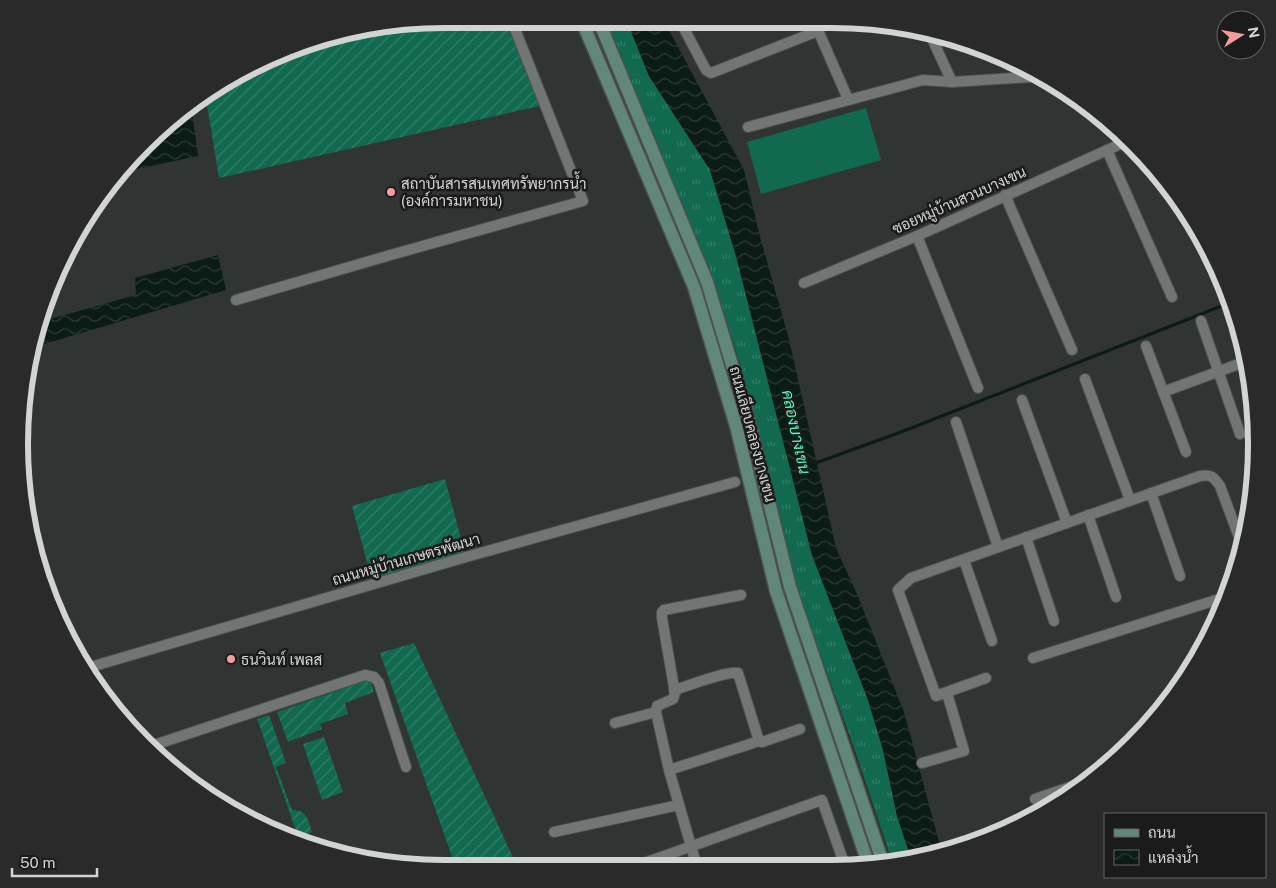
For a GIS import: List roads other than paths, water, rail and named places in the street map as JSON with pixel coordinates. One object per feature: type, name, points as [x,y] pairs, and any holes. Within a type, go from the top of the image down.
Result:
[{"type":"main road","name":"ถนนเลียบคลองบางเขน","points":[[585,28],[694,287],[736,426],[776,592],[867,859]]},
{"type":"main road","name":"ถนนเลียบคลองบางเขน","points":[[602,28],[707,282],[749,421],[790,587],[881,858]]},
{"type":"street","points":[[236,300],[583,201],[515,28]]},
{"type":"street","points":[[685,28],[706,70],[711,73],[818,31]]},
{"type":"street","points":[[817,28],[848,99]]},
{"type":"street","points":[[933,40],[952,82]]},
{"type":"street","points":[[748,126],[923,80],[952,82],[1029,77]]},
{"type":"street","name":"ซอยหมู่บ้านสวนบางเขน","points":[[804,283],[917,236],[1121,144]]},
{"type":"street","points":[[1107,150],[1172,297]]},
{"type":"street","points":[[1005,195],[1072,350]]},
{"type":"street","points":[[917,236],[978,388]]},
{"type":"street","points":[[1201,321],[1240,434]]},
{"type":"street","points":[[1146,346],[1186,452]]},
{"type":"street","points":[[1163,392],[1240,363]]},
{"type":"street","points":[[1085,379],[1130,500]]},
{"type":"street","points":[[1022,400],[1067,523]]},
{"type":"street","points":[[956,422],[998,547]]},
{"type":"street","points":[[986,678],[936,696],[898,590],[911,578],[1130,500],[1207,475],[1215,478],[1220,486],[1238,534]]},
{"type":"street","name":"ถนนหมู่บ้านเกษตรพัฒนา","points":[[92,666],[466,557],[735,482]]},
{"type":"street","points":[[1151,493],[1180,576]]},
{"type":"street","points":[[1088,516],[1116,597]]},
{"type":"street","points":[[1026,537],[1054,621]]},
{"type":"street","points":[[964,560],[992,640]]},
{"type":"street","points":[[695,860],[669,770],[656,712],[657,706],[674,697],[662,612],[664,610],[741,595]]},
{"type":"street","points":[[1033,658],[1218,600]]},
{"type":"street","points":[[674,690],[726,674],[738,673],[759,741]]},
{"type":"street","points":[[155,745],[365,675],[374,677],[379,683],[406,767]]},
{"type":"street","points":[[922,763],[964,752],[947,693]]},
{"type":"street","points":[[615,723],[656,712]]},
{"type":"street","points":[[669,770],[800,729]]},
{"type":"street","points":[[1035,799],[1064,789]]},
{"type":"street","points":[[652,860],[822,800],[843,860]]},
{"type":"street","points":[[554,832],[679,805]]},
{"type":"water","name":"คลองบางเขน","points":[[630,28],[668,28],[744,170],[760,237],[789,339],[836,548],[857,594],[904,712],[940,846],[909,853],[897,816],[883,750],[868,700],[812,555],[736,256],[710,170],[649,76]]},
{"type":"water","points":[[192,113],[198,156],[130,170],[149,149]]},
{"type":"water","points":[[218,255],[226,290],[40,345],[47,320],[136,295],[135,278]]},
{"type":"waterway","name":"คลองบางเขน","points":[[813,464],[901,432],[1224,305]]},
{"type":"place","name":"สถาบันสารสนเทศทรัพยากรน้ำ (องค์การมหาชน)","points":[[391,192]]},
{"type":"place","name":"ธนวินท์ เพลส","points":[[231,659]]}]
